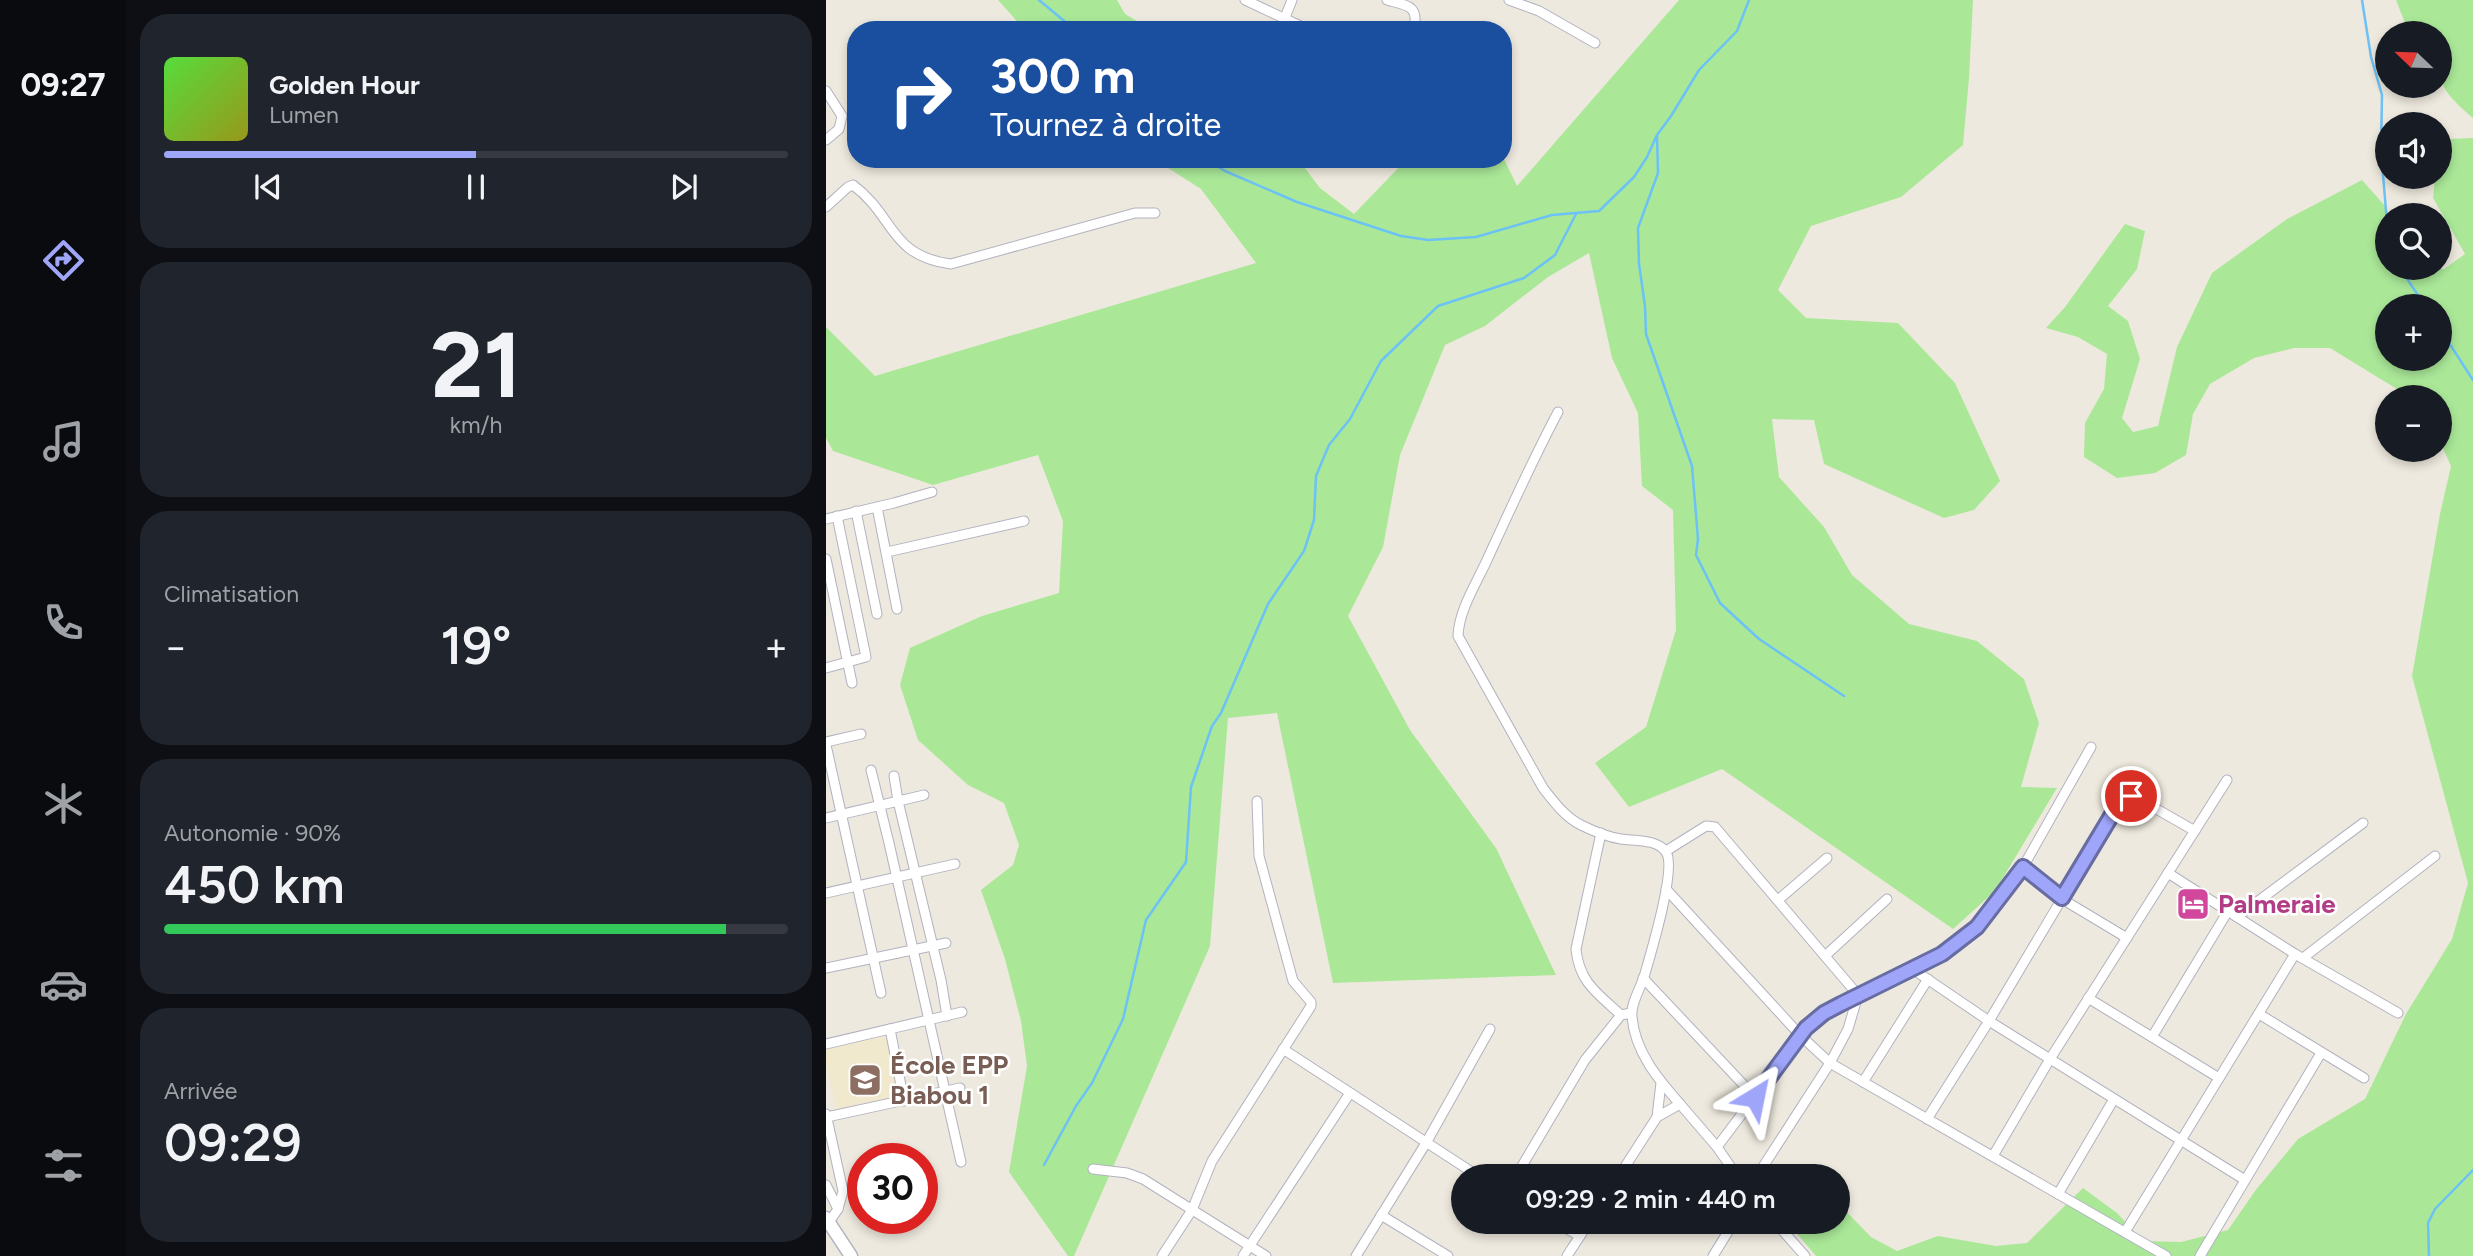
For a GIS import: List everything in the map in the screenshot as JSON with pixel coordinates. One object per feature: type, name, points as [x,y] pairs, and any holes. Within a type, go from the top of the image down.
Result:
[{"type":"main road","points":[[827,1220],[851,1256]]},
{"type":"street","points":[[1244,0],[1289,21]]},
{"type":"street","points":[[1285,19],[1292,0]]},
{"type":"street","points":[[1387,0],[1414,10],[1416,21]]},
{"type":"street","points":[[1509,0],[1539,11],[1595,43]]},
{"type":"street","points":[[826,91],[842,116],[839,129],[826,140]]},
{"type":"street","points":[[826,207],[853,185],[877,208],[897,238],[910,250],[925,258],[951,264],[1135,213],[1155,214]]},
{"type":"street","points":[[1523,1164],[1585,1060],[1626,1014],[1643,978],[1654,945],[1670,861],[1666,851],[1658,846],[1601,834],[1571,819],[1561,810],[1543,788],[1458,636],[1459,623],[1468,601],[1517,493],[1558,412]]},
{"type":"street","points":[[826,519],[932,492]]},
{"type":"street","points":[[877,507],[897,609]]},
{"type":"street","points":[[856,512],[877,614]]},
{"type":"street","points":[[826,668],[863,659],[866,653],[837,516]]},
{"type":"street","points":[[887,552],[1024,521]]},
{"type":"street","points":[[826,559],[852,684]]},
{"type":"street","points":[[861,734],[826,744],[881,993]]},
{"type":"street","points":[[1717,1146],[1800,1035],[1824,1013],[1914,970],[1942,954],[1977,927],[2023,867],[2091,747]]},
{"type":"street","points":[[871,770],[961,1162]]},
{"type":"street","points":[[894,776],[947,1016]]},
{"type":"street","points":[[1993,1156],[2050,1059],[2227,780]]},
{"type":"street","points":[[826,818],[924,795]]},
{"type":"street","points":[[1927,1119],[2119,803],[2125,797],[2131,796],[2195,831]]},
{"type":"street","points":[[1162,1256],[1192,1210],[1212,1161],[1309,1012],[1311,1002],[1293,981],[1259,856],[1258,800]]},
{"type":"street","points":[[2237,917],[2363,823]]},
{"type":"street","points":[[1666,851],[1706,826],[1715,827],[1858,995]]},
{"type":"street","points":[[1601,834],[1576,948],[1577,963],[1587,984],[1626,1014],[1651,1069],[1695,1118],[1729,1164]]},
{"type":"street","points":[[2125,1232],[2259,1014],[2299,956],[2435,856]]},
{"type":"street","points":[[1778,900],[1826,858]]},
{"type":"street","points":[[826,893],[955,864]]},
{"type":"street","points":[[2023,867],[2062,898],[2127,938]]},
{"type":"street","points":[[2168,873],[2299,956],[2398,1013]]},
{"type":"street","points":[[1666,889],[1800,1035],[1830,1063],[2166,1256]]},
{"type":"street","points":[[1825,956],[1887,899]]},
{"type":"street","points":[[2152,1037],[2228,911]]},
{"type":"street","points":[[826,968],[946,943]]},
{"type":"street","points":[[1914,970],[1989,1021],[2245,1180]]},
{"type":"street","points":[[1643,978],[1755,1097]]},
{"type":"street","points":[[1863,1082],[1928,979]]},
{"type":"street","points":[[1765,1164],[1830,1063],[1848,1028],[1858,995]]},
{"type":"street","points":[[2088,998],[2219,1079]]},
{"type":"street","points":[[826,1044],[962,1012]]},
{"type":"street","points":[[2259,1014],[2364,1078]]},
{"type":"street","points":[[1356,1256],[1426,1143],[1490,1028]]},
{"type":"street","points":[[890,1029],[904,1101]]},
{"type":"street","points":[[1283,1049],[1459,1164]]},
{"type":"street","points":[[2200,1256],[2321,1053]]},
{"type":"street","points":[[1657,1117],[1661,1083]]},
{"type":"street","points":[[827,1220],[838,1209],[843,1191],[826,1115],[960,1088]]},
{"type":"street","points":[[1243,1256],[1350,1093]]},
{"type":"street","points":[[2058,1194],[2114,1099]]},
{"type":"street","points":[[1627,1164],[1657,1117],[1680,1104]]},
{"type":"street","points":[[1093,1169],[1135,1175],[1266,1256]]},
{"type":"street","points":[[826,1185],[838,1209]]},
{"type":"street","points":[[1381,1215],[1448,1256]]},
{"type":"street","points":[[1567,1256],[1580,1236],[1576,1234]]},
{"type":"street","points":[[1713,1256],[1727,1234]]},
{"type":"street","points":[[1786,1234],[1805,1256]]},
{"type":"shaded area","name":"École EPP Biabou 1","points":[[891,1035],[904,1099],[837,1113],[826,1049]]},
{"type":"green space","points":[[998,0],[1117,0],[1125,14],[1137,21],[1017,21]]},
{"type":"green space","points":[[1679,0],[1973,0],[1963,145],[1901,197],[1811,226],[1778,290],[1806,318],[1898,323],[1955,383],[2000,481],[1974,510],[1944,518],[1824,464],[1814,420],[1772,419],[1779,477],[1824,527],[1852,575],[1909,624],[1977,641],[2024,679],[2039,723],[2021,787],[2057,788],[1995,891],[1953,929],[1722,769],[1629,807],[1595,763],[1646,727],[1676,630],[1673,510],[1642,486],[1638,413],[1612,358],[1589,253],[1548,277],[1485,326],[1445,345],[1400,455],[1383,547],[1348,616],[1410,730],[1496,848],[1556,975],[1333,983],[1277,713],[1228,718],[1210,946],[1074,1256],[1068,1256],[1009,1172],[1027,1066],[1021,1021],[1005,959],[981,890],[1013,865],[1019,845],[1004,803],[968,785],[918,740],[900,685],[910,648],[982,616],[1059,593],[1063,521],[1038,455],[933,485],[833,451],[826,438],[826,327],[875,376],[1256,263],[1201,189],[1168,168],[1305,168],[1320,188],[1354,214],[1398,168],[1508,168],[1517,186]]},
{"type":"green space","points":[[2396,0],[2473,0],[2473,118],[2452,98],[2452,21],[2404,21]]},
{"type":"green space","points":[[2473,138],[2473,1256],[1816,1256],[1797,1234],[1850,1234],[1850,1215],[1871,1237],[1897,1251],[1938,1236],[1996,1246],[2027,1243],[2083,1188],[2117,1213],[2143,1241],[2181,1242],[2228,1230],[2255,1191],[2298,1139],[2365,1099],[2406,1014],[2452,939],[2468,883],[2412,676],[2451,466],[2449,462],[2452,462],[2452,385],[2390,385],[2330,348],[2294,348],[2254,358],[2210,384],[2193,414],[2186,455],[2155,473],[2117,478],[2084,457],[2085,423],[2104,389],[2107,354],[2078,337],[2046,328],[2065,307],[2125,224],[2145,231],[2137,269],[2108,306],[2128,321],[2140,359],[2122,418],[2133,432],[2158,426],[2177,347],[2212,273],[2287,219],[2362,180],[2382,203],[2375,203],[2375,280],[2452,280],[2452,263],[2465,254],[2452,231],[2452,203],[2436,203],[2433,198],[2434,189],[2452,189],[2452,139]]},
{"type":"waterway","points":[[1039,0],[1064,21]]},
{"type":"waterway","points":[[1220,168],[1297,202],[1401,236],[1428,240],[1476,237],[1552,215],[1599,211],[1634,177],[1657,135],[1699,70],[1737,31],[1749,0]]},
{"type":"waterway","points":[[2362,0],[2371,57],[2382,95],[2381,150],[2385,203]]},
{"type":"waterway","points":[[1657,136],[1658,173],[1638,228],[1639,264],[1646,334],[1692,466],[1698,539],[1696,555],[1720,603],[1759,639],[1844,696]]},
{"type":"waterway","points":[[1044,1165],[1076,1106],[1092,1083],[1123,1019],[1146,920],[1186,862],[1191,787],[1212,726],[1221,713],[1268,604],[1304,551],[1314,520],[1316,476],[1329,445],[1350,419],[1381,361],[1438,306],[1524,278],[1555,255],[1576,214]]},
{"type":"waterway","points":[[2408,280],[2417,294]]},
{"type":"waterway","points":[[2452,348],[2473,380]]},
{"type":"waterway","points":[[2429,1256],[2428,1223],[2435,1209],[2473,1170]]},
{"type":"place","name":"Palmeraie","points":[[2193,904]]},
{"type":"place","name":"École EPP Biabou 1","points":[[865,1080]]},
{"type":"route","points":[[1755,1097],[1806,1028],[1824,1013],[1942,954],[1977,927],[2023,867],[2062,898],[2119,803],[2125,797],[2131,796]]}]
